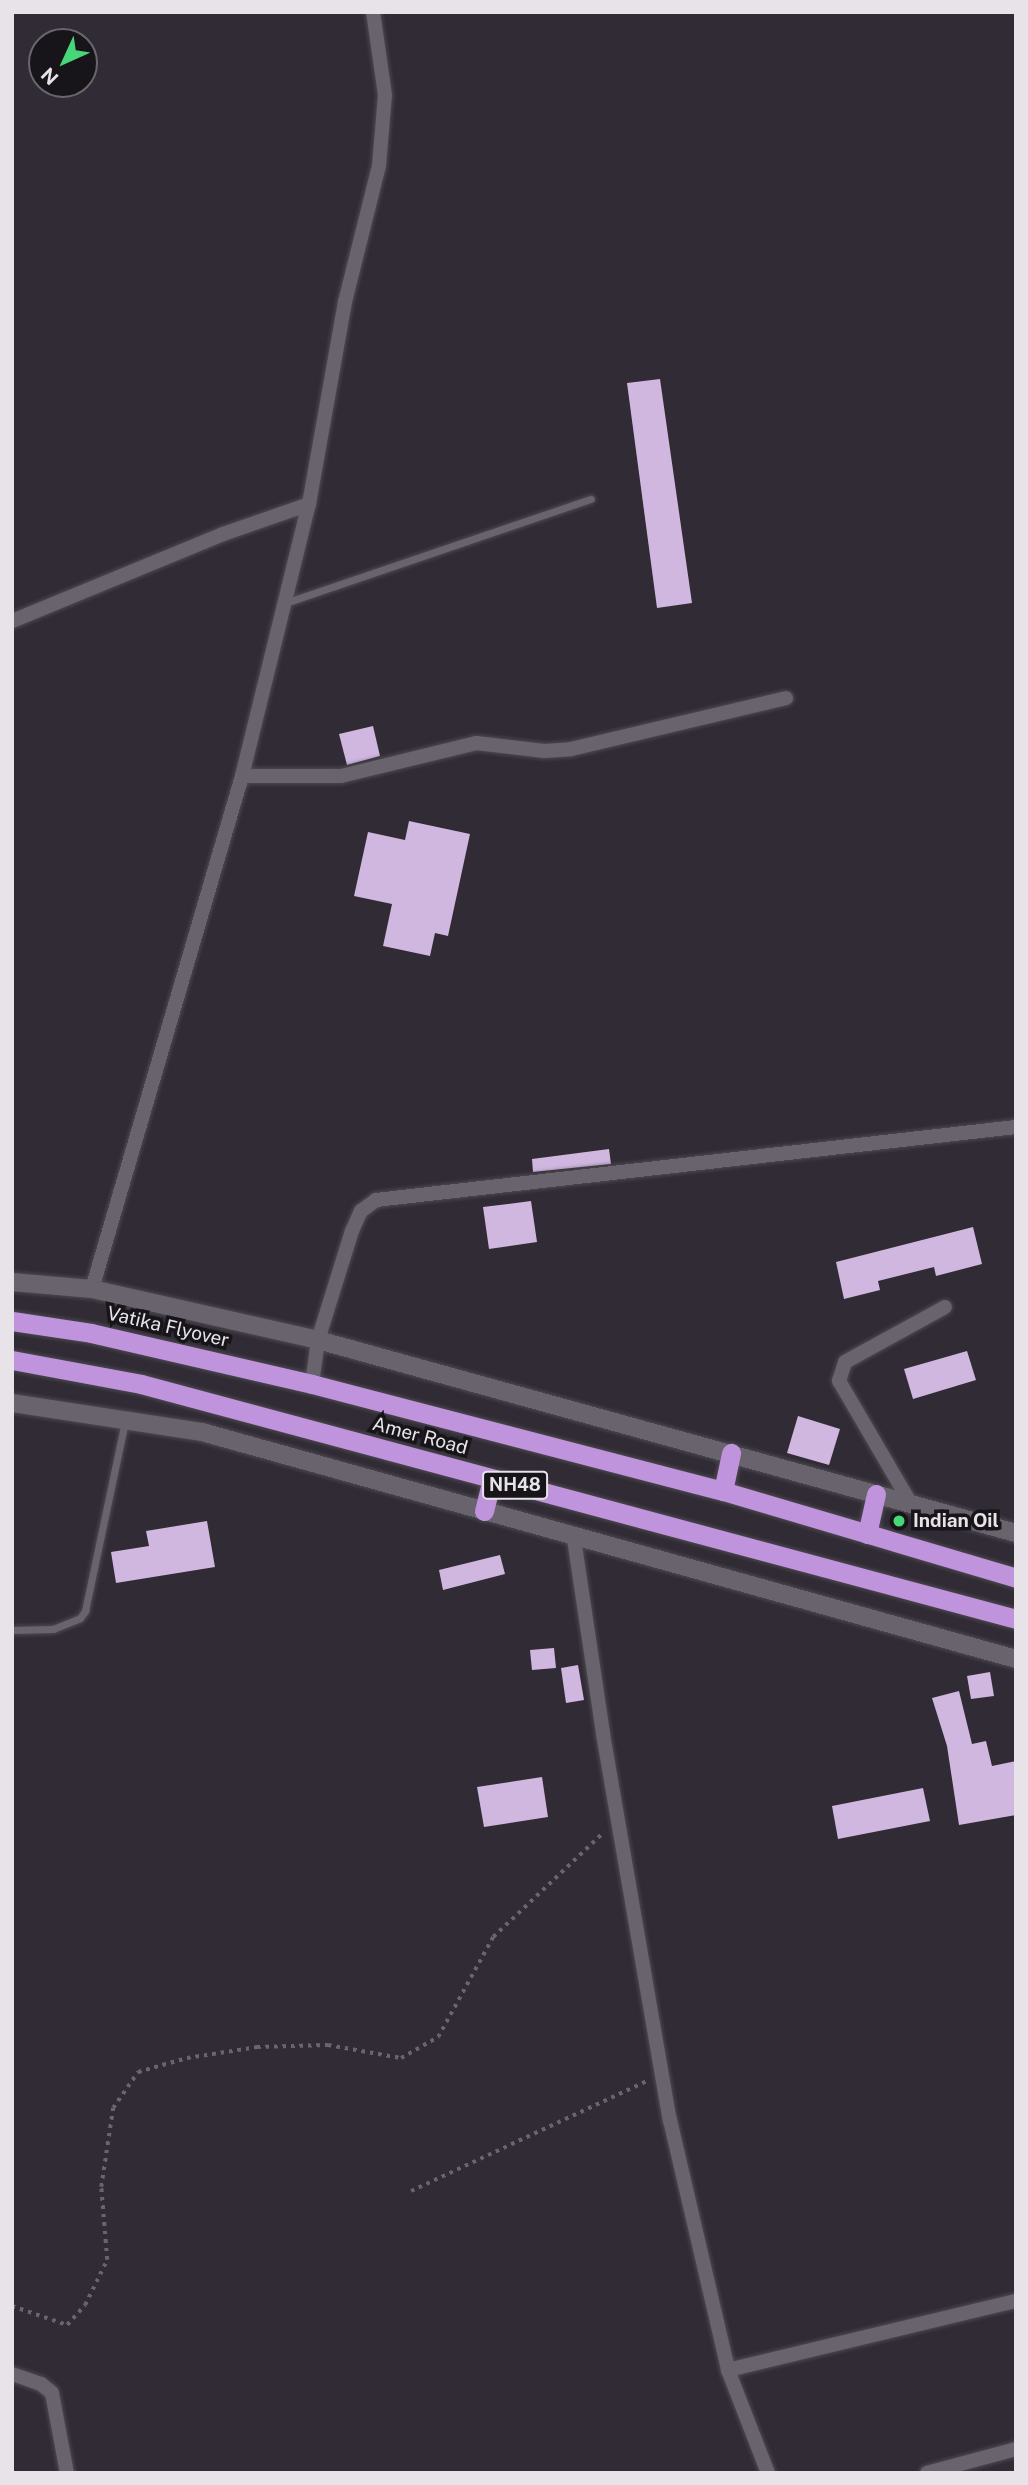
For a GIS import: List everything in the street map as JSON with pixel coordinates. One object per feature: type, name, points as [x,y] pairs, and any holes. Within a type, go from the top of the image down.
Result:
[{"type":"highway","name":"Vatika Flyover","points":[[12,1321],[81,1331],[312,1384]]},
{"type":"highway","name":"Amer Road","points":[[12,1360],[141,1384],[1016,1619]]},
{"type":"highway","name":"NH48","points":[[312,1384],[723,1491],[1016,1578]]},
{"type":"highway","points":[[723,1491],[731,1453]]},
{"type":"highway","points":[[484,1511],[492,1479]]},
{"type":"highway","points":[[867,1534],[876,1494]]},
{"type":"street","points":[[92,1289],[242,776],[309,504],[345,303],[379,166],[385,95],[373,12]]},
{"type":"street","points":[[12,621],[223,534],[309,504]]},
{"type":"street","points":[[242,776],[341,776],[476,743],[545,751],[571,749],[786,698]]},
{"type":"street","points":[[312,1384],[318,1340],[352,1231],[361,1211],[376,1200],[1016,1127]]},
{"type":"street","points":[[12,1282],[92,1289],[318,1340],[1016,1533]]},
{"type":"street","points":[[911,1504],[839,1381],[845,1362],[945,1307]]},
{"type":"street","points":[[12,1404],[126,1417],[202,1432],[574,1539],[1016,1659]]},
{"type":"street","points":[[574,1539],[617,1819],[662,2074],[728,2370],[768,2473]]},
{"type":"street","points":[[728,2370],[1016,2301]]},
{"type":"street","points":[[12,2374],[41,2384],[52,2393],[67,2473]]},
{"type":"street","points":[[927,2473],[1016,2449]]},
{"type":"lane","points":[[285,603],[591,499]]},
{"type":"lane","points":[[12,1630],[53,1629],[80,1618],[85,1611],[126,1417]]},
{"type":"path","points":[[12,2306],[67,2325],[85,2305],[107,2260],[101,2187],[113,2108],[138,2072],[187,2058],[257,2047],[328,2045],[401,2058],[438,2037],[493,1937],[617,1819]]},
{"type":"path","points":[[411,2191],[662,2074]]},
{"type":"building","points":[[660,379],[692,603],[657,608],[627,383]]},
{"type":"building","points":[[373,726],[380,756],[347,765],[339,734]]},
{"type":"building","points":[[409,821],[470,834],[448,936],[435,933],[430,956],[383,946],[392,904],[354,896],[368,832],[405,840]]},
{"type":"building","points":[[609,1149],[611,1164],[533,1172],[532,1159]]},
{"type":"building","points":[[531,1201],[537,1242],[489,1249],[483,1207]]},
{"type":"building","points":[[973,1227],[982,1264],[936,1276],[934,1267],[878,1281],[880,1290],[844,1299],[836,1262]]},
{"type":"building","points":[[967,1351],[976,1380],[913,1399],[904,1369]]},
{"type":"building","points":[[798,1416],[840,1429],[829,1465],[787,1453]]},
{"type":"building","points":[[207,1521],[215,1567],[116,1583],[111,1552],[149,1546],[146,1531]]},
{"type":"building","points":[[500,1555],[505,1574],[443,1590],[439,1570]]},
{"type":"building","points":[[554,1648],[556,1668],[532,1670],[530,1650]]},
{"type":"building","points":[[578,1665],[584,1700],[566,1703],[561,1668]]},
{"type":"building","points":[[990,1672],[994,1696],[971,1699],[967,1676]]},
{"type":"building","points":[[959,1691],[972,1744],[986,1741],[992,1766],[1016,1761],[1016,1815],[959,1825],[947,1746],[932,1698]]},
{"type":"building","points":[[542,1777],[548,1817],[484,1827],[477,1787]]},
{"type":"building","points":[[923,1788],[930,1821],[838,1839],[832,1806]]},
{"type":"place","name":"Indian Oil","points":[[899,1521]]}]
